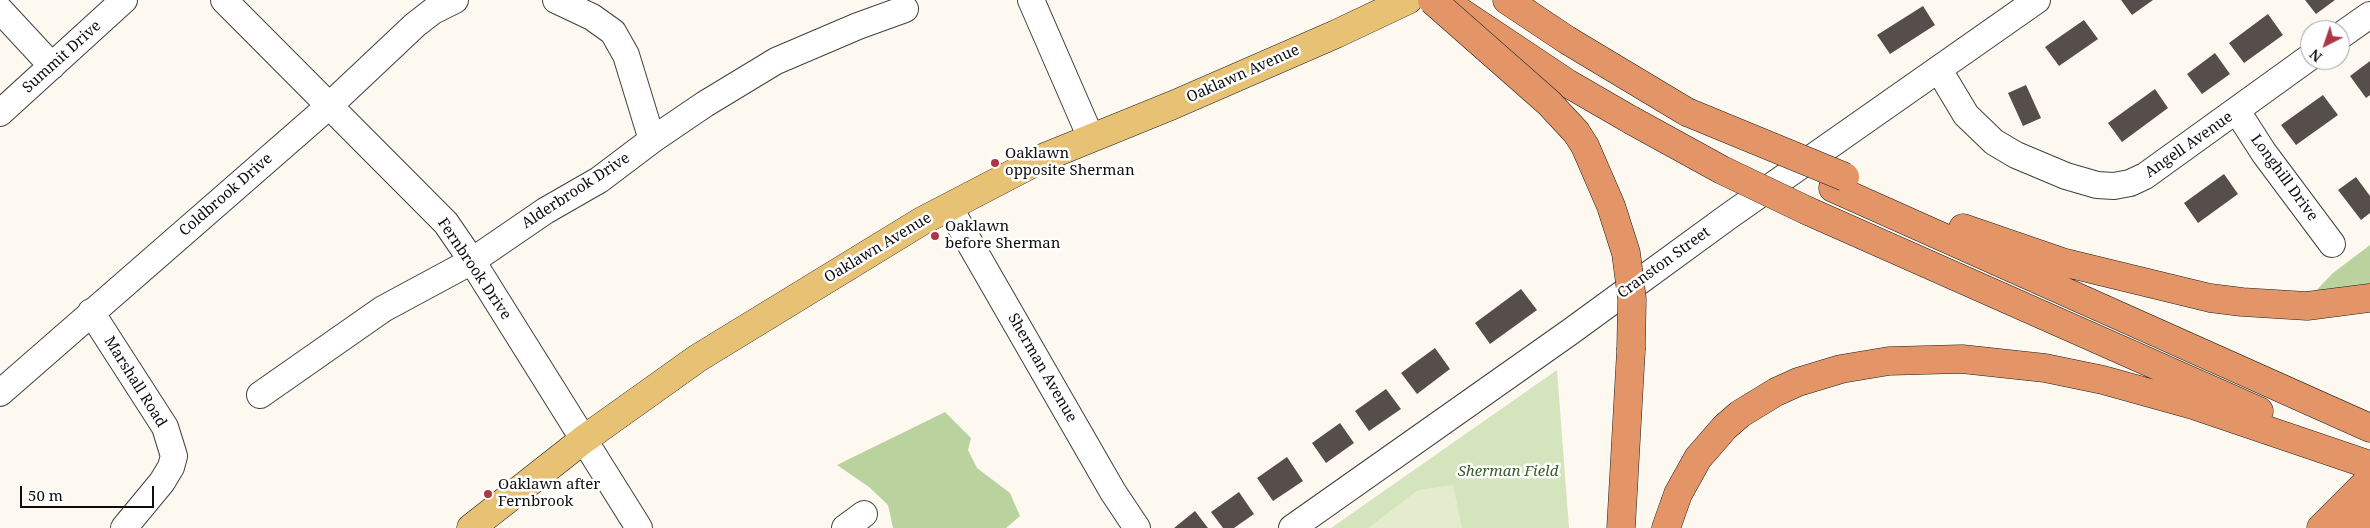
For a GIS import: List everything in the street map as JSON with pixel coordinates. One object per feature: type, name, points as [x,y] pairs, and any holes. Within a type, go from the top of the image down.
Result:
[{"type":"highway","points":[[1432,0],[1549,103],[1576,132],[1611,206],[1626,253],[1632,299],[1621,528]]},
{"type":"highway","points":[[1444,0],[1575,88],[1722,170],[1808,211],[2333,444],[2370,465]]},
{"type":"highway","points":[[1507,0],[1575,45],[1687,112],[2370,428]]},
{"type":"highway","points":[[1839,182],[2010,246],[2116,276],[2242,302],[2307,306],[2370,298]]},
{"type":"highway","points":[[1666,528],[1678,494],[1698,458],[1715,437],[1740,414],[1776,392],[1798,382],[1841,369],[1889,361],[1962,359],[2045,368],[2088,377],[2134,387],[2370,465]]},
{"type":"highway","points":[[2321,528],[2370,479]]},
{"type":"highway","points":[[2353,528],[2370,512]]},
{"type":"main road","name":"Oaklawn Avenue","points":[[471,528],[582,440],[698,358],[908,229],[1045,157],[1174,105],[1336,34],[1408,0]]},
{"type":"street","name":"Summit Drive","points":[[0,114],[124,0]]},
{"type":"street","name":"Fernbrook Drive","points":[[224,0],[446,223],[472,261],[582,440],[639,528]]},
{"type":"street","name":"Coldbrook Drive","points":[[0,393],[329,106],[415,25],[434,11],[455,0]]},
{"type":"street","points":[[556,0],[592,17],[613,32],[626,55],[652,140]]},
{"type":"street","points":[[1031,0],[1091,138]]},
{"type":"street","name":"Cranston Street","points":[[1292,528],[1570,332],[1729,216],[2037,0]]},
{"type":"street","name":"Alderbrook Drive","points":[[260,395],[383,309],[472,261],[545,211],[599,180],[652,140],[776,61],[858,26],[905,9]]},
{"type":"street","points":[[0,10],[52,66]]},
{"type":"street","points":[[2350,29],[2370,15]]},
{"type":"street","name":"Angell Avenue","points":[[1939,70],[1966,115],[1977,128],[1994,142],[2016,155],[2053,171],[2097,185],[2114,186],[2130,183],[2178,154],[2300,64]]},
{"type":"street","name":"Longhill Drive","points":[[2238,111],[2264,153],[2332,244]]},
{"type":"street","name":"Sherman Avenue","points":[[949,207],[1108,483],[1137,528]]},
{"type":"street","name":"Marshall Road","points":[[91,312],[165,427],[174,456],[162,482],[124,528]]},
{"type":"green space","points":[[2370,245],[2370,293],[2310,297],[2333,273]]},
{"type":"green space","name":"Sherman Field","points":[[1557,370],[1569,528],[1331,528]]},
{"type":"green space","points":[[945,412],[971,438],[968,450],[977,468],[1010,493],[1020,516],[1006,528],[893,528],[888,505],[869,487],[837,465]]},
{"type":"green space","points":[[1453,485],[1462,528],[1368,528],[1418,490]]},
{"type":"building","points":[[2121,0],[2153,0],[2132,15]]},
{"type":"building","points":[[2305,0],[2335,0],[2316,14]]},
{"type":"building","points":[[1923,6],[1935,25],[1890,54],[1877,35]]},
{"type":"building","points":[[2268,14],[2283,35],[2244,63],[2229,43]]},
{"type":"building","points":[[2084,20],[2098,39],[2059,66],[2045,47]]},
{"type":"building","points":[[2215,53],[2230,74],[2202,94],[2187,74]]},
{"type":"building","points":[[2370,61],[2370,95],[2366,98],[2350,76]]},
{"type":"building","points":[[2026,85],[2041,118],[2023,126],[2008,93]]},
{"type":"building","points":[[2155,89],[2168,108],[2122,142],[2108,123]]},
{"type":"building","points":[[2323,95],[2338,115],[2296,145],[2281,125]]},
{"type":"building","points":[[2224,174],[2238,194],[2198,223],[2184,203]]},
{"type":"building","points":[[2356,177],[2370,196],[2370,213],[2361,220],[2338,190]]},
{"type":"building","points":[[1521,289],[1537,310],[1490,344],[1475,323]]},
{"type":"building","points":[[1435,348],[1450,369],[1417,394],[1401,373]]},
{"type":"building","points":[[1386,389],[1401,409],[1369,431],[1355,411]]},
{"type":"building","points":[[1340,423],[1354,443],[1326,463],[1312,443]]},
{"type":"building","points":[[1287,457],[1303,481],[1273,501],[1257,478]]},
{"type":"building","points":[[1239,492],[1254,514],[1234,528],[1223,528],[1211,512]]},
{"type":"building","points":[[1195,511],[1208,528],[1174,528]]},
{"type":"place","name":"Oaklawn opposite Sherman","points":[[995,163]]},
{"type":"place","name":"Oaklawn before Sherman","points":[[935,236]]},
{"type":"place","name":"Oaklawn after Fernbrook","points":[[488,494]]}]
